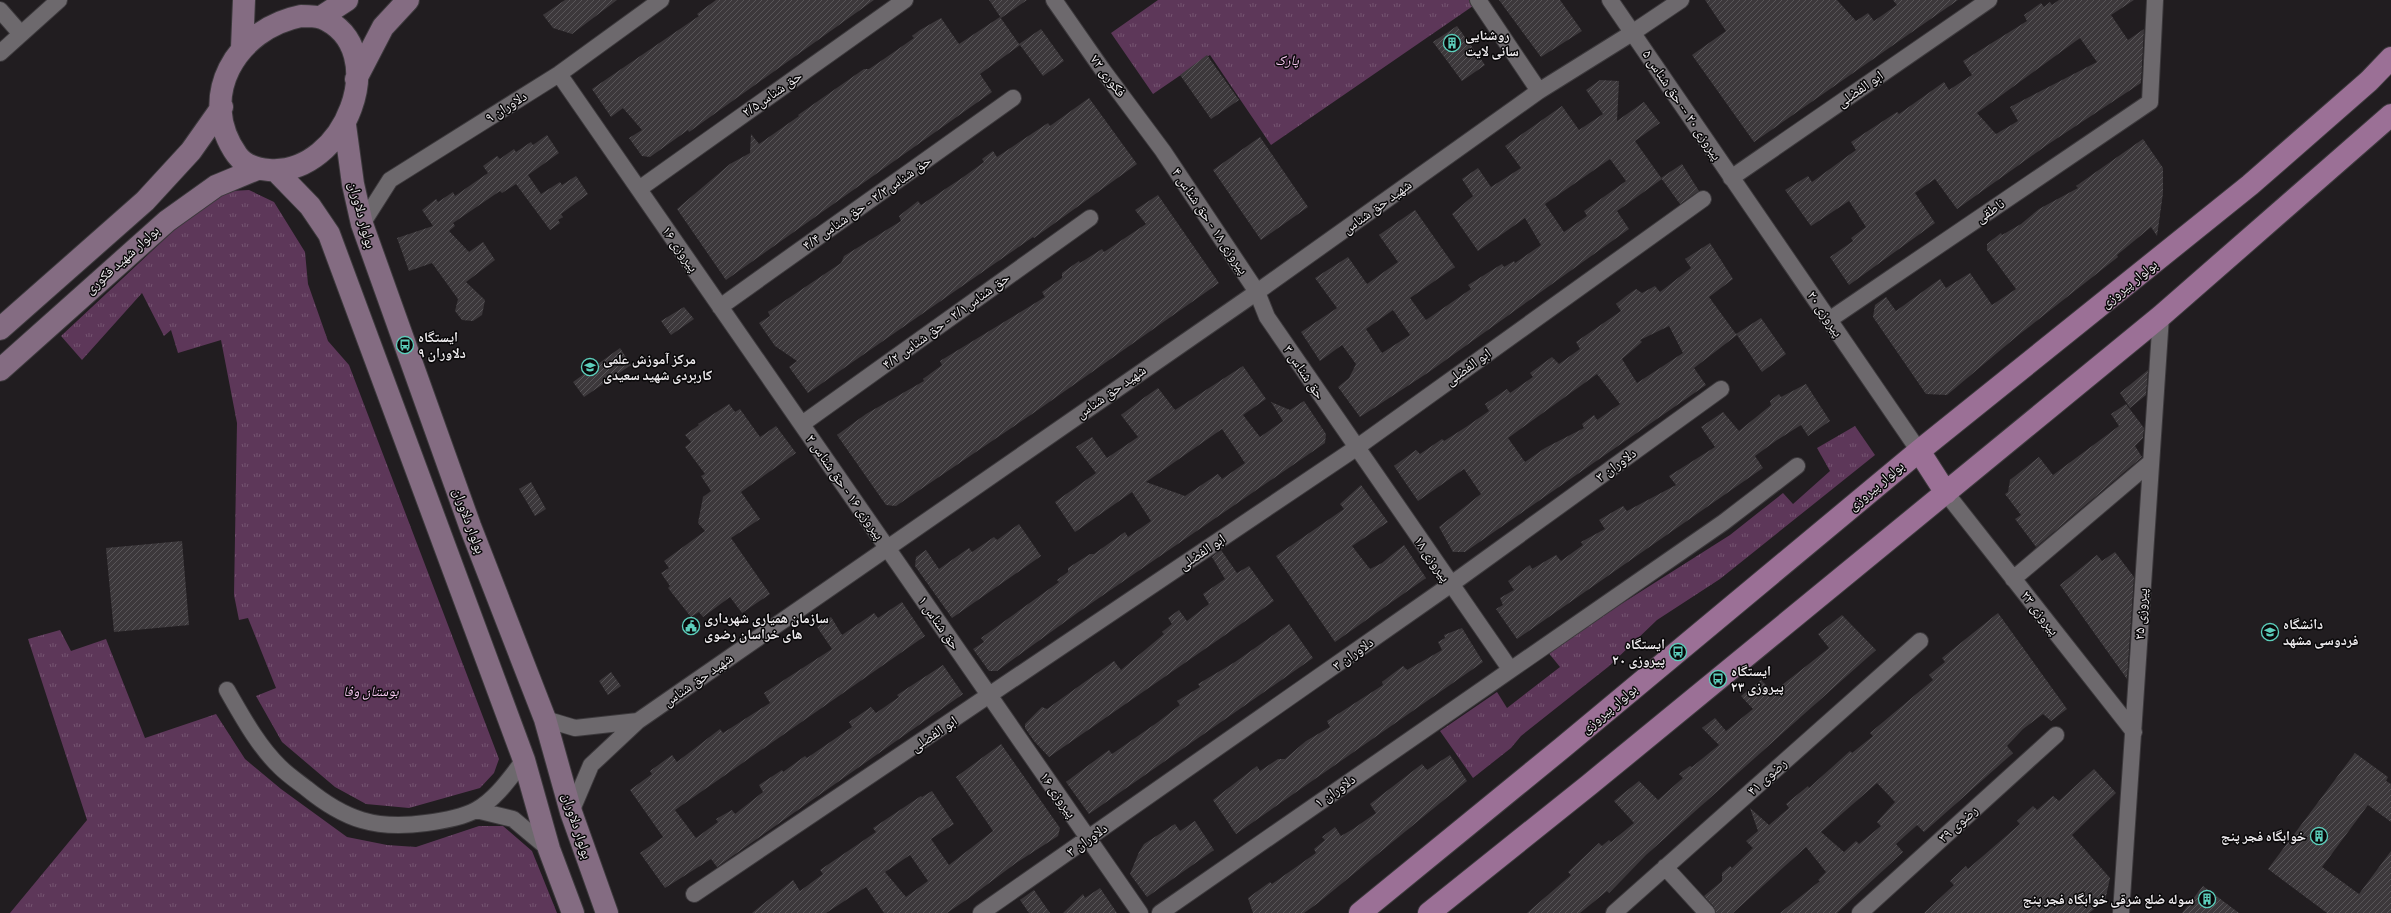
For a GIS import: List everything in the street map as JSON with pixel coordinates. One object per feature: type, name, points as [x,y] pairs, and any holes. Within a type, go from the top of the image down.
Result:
[{"type":"main road","name":"بولوار پیروزی","points":[[1360,913],[1562,748],[1919,451],[2244,190],[2369,81],[2391,58]]},
{"type":"main road","points":[[1429,913],[1596,780],[2161,316],[2391,115]]},
{"type":"main road","points":[[1919,451],[1946,493]]},
{"type":"street","points":[[0,53],[59,0]]},
{"type":"street","points":[[242,48],[244,0]]},
{"type":"street","points":[[306,0],[321,17],[338,27],[349,43],[355,61],[356,79]]},
{"type":"street","points":[[347,0],[321,17],[301,16],[283,19],[253,37],[242,48],[226,75],[222,107],[222,125],[228,143],[240,159],[266,170],[310,206],[329,234],[524,760],[549,849],[573,913]]},
{"type":"street","points":[[356,79],[383,28],[408,0]]},
{"type":"street","name":"دلاوران ۹","points":[[362,224],[390,180],[559,74],[661,0]]},
{"type":"street","name":"حق شناس۲/۵","points":[[639,189],[904,0]]},
{"type":"street","name":"فکوری ۷۲","points":[[1054,0],[1102,69],[1163,151]]},
{"type":"street","points":[[1478,0],[1539,91]]},
{"type":"street","name":"پیروزی ۲۰ -- حق شناس ۵","points":[[1610,0],[1731,178]]},
{"type":"street","name":"شهید حق شناس","points":[[572,812],[591,765],[638,721],[888,550],[1088,408],[1257,292],[1539,91],[1632,33],[1681,0]]},
{"type":"street","name":"ابو الفضلی","points":[[1731,178],[1989,0]]},
{"type":"street","name":"ناطقی","points":[[1829,320],[2150,102],[2155,0]]},
{"type":"street","points":[[0,10],[21,34]]},
{"type":"street","name":"پیروزی ۱۶","points":[[559,74],[802,424]]},
{"type":"street","name":"بولوار شهید فکوری","points":[[0,370],[167,221],[216,186],[266,170],[295,167],[324,149],[336,138],[351,111],[356,79]]},
{"type":"street","name":"حق شناس۲/۳ - حق شناس ۴/۴","points":[[720,307],[1013,98]]},
{"type":"street","name":"بولوار شهید فکوری","points":[[0,329],[145,201],[191,151],[222,107]]},
{"type":"street","name":"بولوار دلاوران","points":[[344,125],[353,184],[362,224],[470,526],[545,719],[572,812],[607,913]]},
{"type":"street","name":"پیروزی ۱۸ - حق شناس ۴","points":[[1163,151],[1257,292]]},
{"type":"street","name":"پیروزی ۲۰","points":[[1731,178],[1919,451]]},
{"type":"street","name":"ابو الفضلی","points":[[694,894],[1356,448],[1703,199]]},
{"type":"street","name":"حق شناس۲/۱ - حق شناس ۴/۲","points":[[802,424],[1090,218]]},
{"type":"street","name":"حق شناس ۳","points":[[1257,292],[1267,317],[1356,448]]},
{"type":"street","name":"پیروزی ۲۵","points":[[2121,913],[2161,316]]},
{"type":"street","name":"دلاوران ۳","points":[[981,913],[1450,585],[1721,389]]},
{"type":"street","name":"پیروزی ۱۶ - حق شناس ۲","points":[[802,424],[888,550]]},
{"type":"street","name":"پیروزی ۱۸","points":[[1356,448],[1450,585],[1510,669]]},
{"type":"street","points":[[2013,579],[2151,462]]},
{"type":"street","name":"دلاوران ۱","points":[[1160,913],[1724,522],[1797,466]]},
{"type":"street","name":"پیروزی ۲۳","points":[[1946,493],[2134,732]]},
{"type":"street","name":"حق شناس ۱","points":[[888,550],[990,696]]},
{"type":"street","name":"رضوی ۴۱","points":[[1614,913],[1920,640]]},
{"type":"street","points":[[227,690],[250,728],[280,767],[328,806],[347,816],[366,822],[400,826],[446,821],[476,810],[502,789],[524,760]]},
{"type":"street","name":"پیروزی ۱۶","points":[[990,696],[1140,913]]},
{"type":"street","points":[[545,719],[575,728],[638,721]]},
{"type":"street","name":"رضوی ۳۹","points":[[1860,913],[2056,735]]},
{"type":"street","points":[[476,810],[513,819],[549,849]]},
{"type":"street","points":[[1665,867],[1706,913]]},
{"type":"green space","name":"پارک","points":[[1158,0],[1469,0],[1473,6],[1271,145],[1210,55],[1153,94],[1111,33]]},
{"type":"green space","name":"بوستان وفا","points":[[249,190],[274,202],[305,252],[308,284],[328,341],[349,365],[499,759],[494,773],[480,788],[409,808],[366,804],[335,787],[282,742],[256,696],[276,688],[248,618],[239,620],[234,595],[237,423],[221,340],[178,353],[171,330],[164,336],[142,293],[82,360],[61,336],[200,206],[231,191]]},
{"type":"green space","points":[[1855,426],[1875,455],[1720,579],[1657,620],[1608,667],[1521,736],[1511,748],[1473,778],[1440,731],[1497,692],[1507,708],[1560,667],[1547,651],[1730,535],[1783,493],[1793,504],[1830,471],[1817,448]]},
{"type":"green space","points":[[60,630],[71,651],[106,639],[145,738],[216,714],[245,759],[281,789],[347,837],[387,845],[416,847],[479,826],[503,826],[532,851],[557,913],[10,913],[87,820],[28,639]]},
{"type":"building","points":[[565,0],[617,0],[572,34],[553,28],[543,15]]},
{"type":"building","points":[[716,0],[874,0],[689,132],[688,130],[650,157],[642,156],[629,138],[642,130],[623,108],[611,117],[592,89],[699,16],[697,14]]},
{"type":"building","points":[[989,0],[1027,0],[1001,18]]},
{"type":"building","points":[[1499,0],[1560,0],[1582,31],[1541,57]]},
{"type":"building","points":[[1705,0],[1837,0],[1856,21],[1868,13],[1874,21],[1897,5],[1893,0],[1958,0],[1754,142],[1692,55],[1726,31]]},
{"type":"building","points":[[2059,0],[2134,0],[2111,15],[2128,40],[2144,29],[2141,83],[2047,145],[1957,209],[1935,179],[1915,193],[1935,223],[1849,285],[1830,257],[1853,241],[1851,238],[1866,227],[1849,201],[1811,226],[1785,190],[1808,176],[1812,182],[1856,150],[1851,142],[1897,112],[1899,114],[1944,82],[1949,90],[1972,75],[1963,61],[2027,21],[2024,15],[2041,3],[2044,7],[2050,2],[2052,5]],"holes":[[[2080,38],[2097,62],[2010,107],[2018,121],[1996,134],[1977,113]]]},
{"type":"building","points":[[1000,17],[1019,44],[1041,29],[1064,61],[1043,76],[1020,45],[980,74],[992,92],[726,280],[677,209],[730,164],[750,153],[751,134],[759,144],[864,69],[869,69],[914,38],[912,36],[920,30],[941,18],[959,44]]},
{"type":"building","points":[[1457,26],[1485,65],[1462,81],[1433,42]]},
{"type":"building","points":[[1207,55],[1239,100],[1211,119],[1180,75]]},
{"type":"building","points":[[1600,80],[1619,81],[1617,121],[1644,102],[1660,123],[1635,141],[1662,179],[1617,211],[1629,229],[1429,372],[1360,417],[1338,387],[1349,378],[1356,364],[1342,345],[1320,361],[1301,332],[1337,308],[1315,278],[1348,257],[1367,284],[1398,262],[1379,235],[1415,210],[1455,267],[1410,298],[1426,320],[1471,289],[1468,285],[1502,264],[1504,267],[1514,261],[1515,263],[1541,245],[1525,218],[1478,251],[1452,214],[1473,196],[1462,179],[1478,168],[1491,187],[1521,168],[1505,146],[1562,106],[1579,130],[1603,114],[1586,90]],"holes":[[[1610,159],[1626,181],[1584,211],[1587,216],[1564,232],[1545,204]],[[1393,310],[1410,335],[1382,353],[1366,329]]]},
{"type":"building","points":[[1089,98],[1137,164],[1034,238],[1033,237],[808,393],[789,367],[797,361],[775,346],[759,323],[770,316],[768,312],[841,263],[844,256],[901,221],[899,216],[918,201],[921,205],[962,178],[984,162],[982,159],[993,151],[997,157],[1048,123],[1050,126]]},
{"type":"building","points":[[547,135],[559,153],[528,175],[541,194],[560,182],[562,185],[576,176],[588,194],[561,214],[563,217],[558,220],[560,223],[550,230],[516,184],[502,193],[500,191],[453,223],[455,226],[449,231],[469,252],[483,242],[495,260],[466,282],[485,300],[482,315],[473,321],[462,320],[455,311],[458,299],[432,263],[409,271],[397,238],[433,226],[422,210],[436,199],[438,202],[453,192],[455,196],[488,173],[483,166],[497,156],[500,159],[514,149],[516,152],[531,142],[533,145]]},
{"type":"building","points":[[1260,137],[1308,207],[1261,240],[1213,170]]},
{"type":"building","points":[[2143,139],[2163,168],[2163,193],[2157,236],[2151,227],[2117,255],[2118,257],[2016,337],[1947,395],[1926,394],[1873,317],[1875,305],[1886,297],[1896,311],[1940,279],[1946,288],[1970,273],[1992,305],[2016,289],[1987,250],[1987,244],[2001,233],[2002,235],[2021,224],[2039,209],[2078,188],[2076,186]]},
{"type":"building","points":[[1682,164],[1699,191],[1680,204],[1661,178]]},
{"type":"building","points":[[1158,195],[1219,283],[1035,412],[896,506],[886,505],[837,435],[866,414],[924,381],[923,379],[942,365],[940,361],[1045,297],[1042,292],[1062,278],[1062,273],[1079,261],[1080,263],[1102,249],[1104,252],[1146,224],[1135,210]]},
{"type":"building","points":[[1710,243],[1733,279],[1709,297],[1736,334],[1761,318],[1786,354],[1762,372],[1737,335],[1694,368],[1706,385],[1465,552],[1453,552],[1439,527],[1481,494],[1464,469],[1418,501],[1394,466],[1416,450],[1420,454],[1442,439],[1444,441],[1466,427],[1489,411],[1485,404],[1507,389],[1510,393],[1533,377],[1530,373],[1552,357],[1559,364],[1580,349],[1576,342],[1621,311],[1616,304],[1626,296],[1636,289],[1642,293],[1655,286],[1660,292],[1691,268],[1685,259]],"holes":[[[1669,326],[1683,353],[1637,383],[1622,359],[1642,342],[1640,340]],[[1597,374],[1620,404],[1597,420],[1594,415],[1582,424],[1584,428],[1545,448],[1525,462],[1508,438]]]},
{"type":"building","points":[[684,307],[694,319],[671,335],[661,321]]},
{"type":"building","points":[[620,348],[631,365],[584,397],[573,382]]},
{"type":"building","points":[[1243,366],[1266,399],[1243,415],[1260,437],[1283,421],[1271,402],[1290,410],[1304,401],[1326,434],[1325,443],[1080,611],[997,671],[989,671],[973,649],[984,642],[981,638],[1059,582],[1057,580],[1068,572],[1068,568],[1090,554],[1094,554],[1125,532],[1128,537],[1151,521],[1132,492],[1075,532],[1055,502],[1096,473],[1076,447],[1092,437],[1107,458],[1138,437],[1121,415],[1158,388],[1175,410]],"holes":[[[1222,429],[1245,463],[1222,479],[1218,474],[1185,496],[1146,482]]]},
{"type":"building","points":[[2148,370],[2146,395],[2130,408],[2120,393]]},
{"type":"building","points":[[1806,384],[1830,421],[1808,436],[1801,425],[1777,440],[1755,456],[1763,468],[1517,639],[1496,609],[1503,605],[1500,598],[1514,590],[1508,581],[1530,565],[1532,569],[1556,555],[1561,561],[1583,545],[1581,542],[1605,529],[1599,520],[1623,506],[1627,511],[1676,485],[1669,476],[1715,447],[1701,427],[1723,412],[1739,431],[1771,405],[1770,401],[1779,394],[1781,397]]},
{"type":"building","points":[[729,404],[735,412],[740,409],[760,437],[776,426],[796,453],[741,492],[760,519],[731,538],[770,594],[742,613],[730,597],[703,617],[699,612],[691,617],[668,588],[670,586],[661,573],[669,568],[664,561],[705,531],[698,523],[703,497],[711,491],[701,476],[705,474],[685,447],[691,442],[685,435],[699,425],[698,424]]},
{"type":"building","points":[[2126,404],[2144,428],[2143,438],[2135,446],[2142,457],[2036,547],[2015,519],[2021,515],[2005,494],[2008,492],[2010,480],[2039,457],[2053,475],[2119,426],[2111,414]]},
{"type":"building","points":[[531,482],[546,509],[535,516],[519,489]]},
{"type":"building","points":[[1361,485],[1388,522],[1352,546],[1370,569],[1382,563],[1404,545],[1426,578],[1335,642],[1276,556],[1344,509],[1340,504]]},
{"type":"building","points":[[1019,524],[1041,556],[952,618],[915,566],[916,557],[926,550],[939,569],[969,548],[972,552],[994,537],[997,540]]},
{"type":"building","points":[[182,541],[189,625],[114,632],[106,548]]},
{"type":"building","points":[[1221,550],[1237,573],[1249,566],[1274,601],[1049,757],[1034,741],[1025,728],[1025,724],[1042,707],[1047,709],[1114,661],[1121,670],[1164,634],[1162,632],[1172,624],[1168,618],[1179,610],[1187,621],[1209,604],[1203,594],[1225,579],[1212,557]]},
{"type":"building","points":[[2115,552],[2134,577],[2127,679],[2060,585],[2097,555],[2102,561]]},
{"type":"building","points":[[902,602],[925,636],[675,810],[696,838],[718,822],[716,819],[732,810],[735,814],[763,792],[759,785],[782,770],[783,772],[805,756],[807,758],[852,727],[849,722],[871,707],[876,713],[899,697],[897,695],[943,665],[963,694],[717,867],[711,859],[665,888],[640,853],[663,837],[630,790],[652,774],[650,771],[672,755],[677,762],[720,729],[723,733],[770,703],[764,693],[832,649],[817,627],[831,617],[842,635],[874,613],[878,618]]},
{"type":"building","points":[[1998,613],[2067,709],[2051,721],[2043,714],[2023,729],[2007,746],[2013,753],[1924,832],[1917,825],[1896,844],[1903,852],[1837,913],[1780,913],[1820,881],[1818,880],[1826,872],[1806,847],[1733,913],[1716,913],[1714,907],[1704,896],[1722,881],[1722,873],[1730,866],[1732,868],[1753,848],[1746,841],[1758,831],[1750,808],[1769,825],[1789,808],[1786,804],[1808,786],[1809,788],[1850,751],[1852,753],[1873,736],[1870,733],[1933,680],[1929,675],[1945,662],[1942,658]],"holes":[[[1877,783],[1895,802],[1877,822],[1881,826],[1859,844],[1856,841],[1844,852],[1821,832]]]},
{"type":"building","points":[[1842,615],[1876,650],[1646,855],[1609,893],[1607,891],[1580,913],[1527,913],[1571,875],[1568,872],[1599,843],[1602,846],[1609,840],[1611,842],[1634,823],[1614,801],[1639,781],[1658,800],[1683,778],[1679,774],[1690,766],[1692,767],[1719,745],[1702,728],[1715,718],[1726,731],[1753,709],[1741,696],[1761,680],[1773,692],[1829,648],[1818,634]]},
{"type":"building","points":[[1289,624],[1313,658],[1089,814],[1066,782],[1109,750],[1112,754],[1158,722],[1180,705],[1177,701],[1200,687],[1198,684],[1235,662]]},
{"type":"building","points":[[1462,628],[1483,662],[1236,834],[1213,800],[1257,766],[1260,771],[1278,759],[1285,759],[1306,741],[1330,727],[1327,721],[1383,685],[1382,682],[1403,666],[1407,670],[1442,650],[1438,642],[1445,638],[1444,635]]},
{"type":"building","points":[[611,672],[621,686],[608,695],[599,681]]},
{"type":"building","points":[[1001,744],[1060,828],[1058,836],[1016,863],[947,913],[884,913],[866,887],[826,913],[752,913],[793,880],[800,891],[823,874],[820,870],[876,832],[873,828],[921,796],[922,797],[932,791],[954,824],[931,839],[949,865],[993,831],[956,777]],"holes":[[[910,855],[928,881],[906,897],[885,872]]]},
{"type":"building","name":"خوابگاه فجر پنج","points":[[2355,753],[2388,777],[2386,781],[2391,784],[2391,822],[2368,805],[2322,867],[2359,894],[2391,851],[2391,913],[2327,913],[2268,869]]},
{"type":"building","points":[[1450,755],[1467,781],[1318,903],[1304,913],[1253,913],[1248,898],[1270,882],[1272,884],[1316,853],[1314,849],[1325,840],[1322,837],[1335,827],[1341,836],[1353,829],[1376,813],[1370,804],[1422,764],[1427,770]]},
{"type":"building","points":[[2094,769],[2116,793],[2072,835],[2110,878],[2105,901],[2089,913],[1924,913],[1954,885],[1950,881],[1966,866],[1968,869],[2020,824],[2017,821],[2033,806],[2037,810],[2053,796],[2059,801]]},
{"type":"building","points":[[1195,821],[1214,850],[1147,897],[1130,874],[1144,844],[1175,824],[1180,831]]},
{"type":"building","name":"سوله ضلع شرقی خوابگاه فجر پنج","points":[[2203,886],[2239,913],[2182,913]]},
{"type":"building","points":[[1100,888],[1117,913],[1063,913],[1083,894],[1085,898]]},
{"type":"building","points":[[1034,890],[1050,913],[1029,913],[1020,900]]},
{"type":"place","name":"روشنایی سانی لایت","points":[[1452,43]]},
{"type":"place","name":"ایستگاه دلاوران ۹","points":[[405,345]]},
{"type":"place","name":"مرکز آموزش علمی کاربردی شهید سعیدی","points":[[590,367]]},
{"type":"place","name":"سازمان همیاری شهرداری های خراسان رضوی","points":[[691,626]]},
{"type":"place","name":"دانشگاه فردوسی مشهد","points":[[2270,632]]},
{"type":"place","name":"ایستگاه پیروزی ۲۰","points":[[1678,652]]},
{"type":"place","name":"ایستگاه پیروزی ۲۳","points":[[1718,679]]},
{"type":"place","name":"خوابگاه فجر پنج","points":[[2319,836]]},
{"type":"place","name":"سوله ضلع شرقی خوابگاه فجر پنج","points":[[2207,899]]}]
